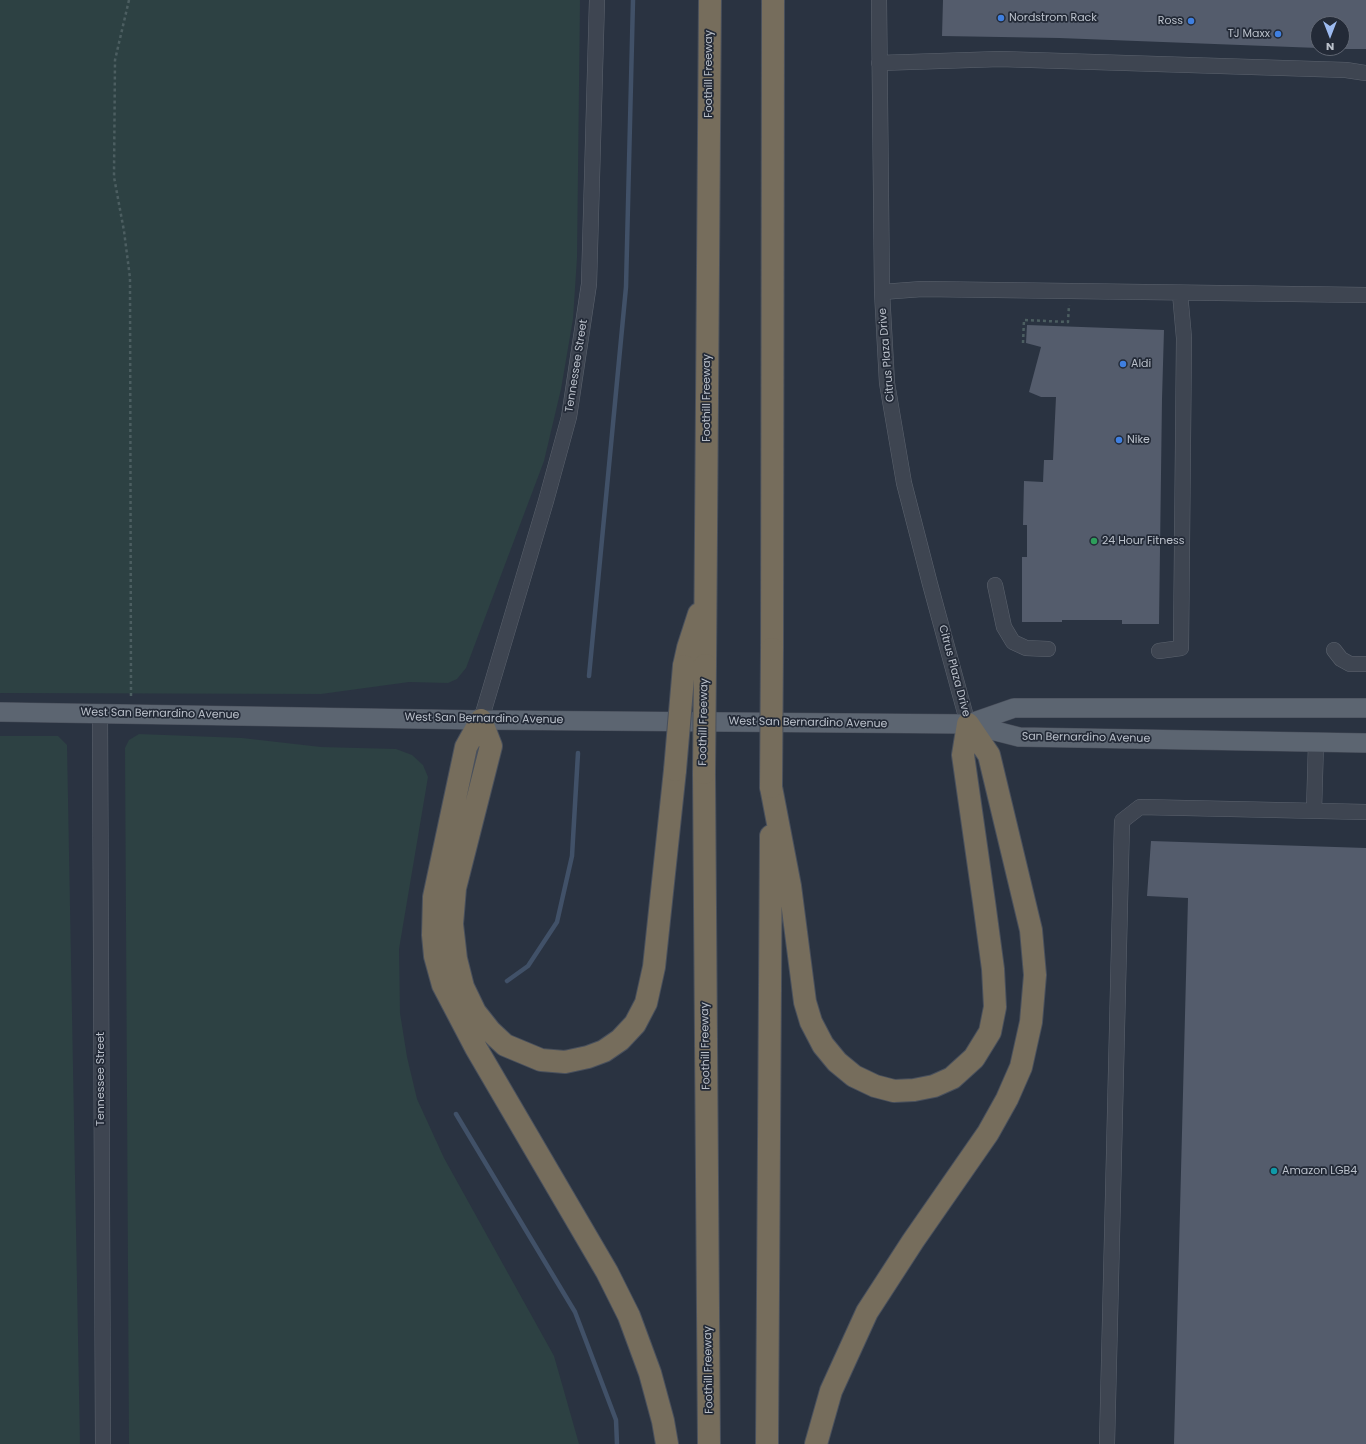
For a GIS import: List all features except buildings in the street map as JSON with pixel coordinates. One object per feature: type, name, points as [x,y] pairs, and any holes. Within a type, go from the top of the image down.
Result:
[{"type":"highway","name":"Foothill Freeway","points":[[709,1444],[704,773],[695,665],[706,596],[710,0]]},
{"type":"highway","points":[[767,1444],[774,0]]},
{"type":"highway","points":[[481,720],[491,746],[455,888],[452,924],[456,959],[463,986],[475,1012],[490,1031],[505,1045],[541,1060],[564,1062],[588,1057],[604,1051],[620,1040],[635,1024],[646,1003],[654,967],[675,770],[695,665]]},
{"type":"highway","points":[[481,720],[466,747],[434,897],[433,935],[435,956],[443,985],[476,1048],[607,1272],[629,1316],[650,1373],[663,1422],[667,1444]]},
{"type":"highway","points":[[771,787],[790,886],[805,1002],[811,1022],[823,1045],[837,1062],[854,1076],[875,1086],[894,1090],[914,1090],[934,1086],[952,1078],[974,1058],[990,1032],[996,1007],[993,969],[963,755],[968,724]]},
{"type":"highway","points":[[816,1444],[831,1391],[868,1312],[913,1241],[988,1133],[1007,1099],[1021,1068],[1031,1022],[1035,975],[1031,930],[988,755],[968,724]]},
{"type":"main road","points":[[968,724],[1014,708],[1366,708]]},
{"type":"main road","name":"West San Bernardino Avenue","points":[[0,712],[481,720],[968,724]]},
{"type":"main road","name":"San Bernardino Avenue","points":[[968,724],[1019,737],[1366,743]]},
{"type":"street","name":"Tennessee Street","points":[[481,720],[546,501],[569,417],[589,284],[597,0]]},
{"type":"street","name":"Citrus Plaza Drive","points":[[879,0],[882,292],[887,383],[904,483],[968,724]]},
{"type":"street","points":[[879,63],[1000,59],[1346,70],[1366,73]]},
{"type":"street","points":[[882,292],[922,289],[1366,295]]},
{"type":"street","points":[[1159,651],[1181,648],[1184,338],[1180,293]]},
{"type":"street","points":[[995,585],[1004,627],[1013,642],[1026,648],[1048,649]]},
{"type":"street","points":[[1334,650],[1341,659],[1350,664],[1366,664]]},
{"type":"street","name":"Tennessee Street","points":[[100,713],[102,1444]]},
{"type":"street","points":[[1314,811],[1316,743]]},
{"type":"street","points":[[1107,1444],[1122,821],[1140,807],[1366,812]]},
{"type":"path","points":[[129,0],[115,60],[114,177],[124,231],[130,278],[131,714]]},
{"type":"path","points":[[1023,343],[1024,320],[1068,322],[1069,304]]},
{"type":"green space","points":[[0,0],[580,0],[577,258],[573,319],[561,389],[544,461],[466,668],[457,679],[448,683],[409,682],[321,694],[0,693]]},
{"type":"green space","points":[[139,734],[242,738],[321,747],[396,749],[412,755],[423,765],[428,777],[399,949],[400,1013],[407,1057],[417,1099],[444,1158],[554,1356],[579,1444],[129,1444],[125,748],[129,740]]},
{"type":"green space","points":[[0,736],[58,736],[67,745],[80,1444],[0,1444]]},
{"type":"waterway","points":[[589,676],[626,287],[633,0]]},
{"type":"waterway","points":[[507,981],[528,966],[557,922],[572,856],[578,753]]},
{"type":"waterway","points":[[456,1114],[575,1312],[616,1420],[617,1444]]},
{"type":"place","name":"Nordstrom Rack","points":[[1001,18]]},
{"type":"place","name":"Ross","points":[[1191,21]]},
{"type":"place","name":"TJ Maxx","points":[[1278,34]]},
{"type":"place","name":"Aldi","points":[[1123,364]]},
{"type":"place","name":"Nike","points":[[1119,440]]},
{"type":"place","name":"24 Hour Fitness","points":[[1094,541]]},
{"type":"place","name":"Amazon LGB4","points":[[1274,1171]]}]
